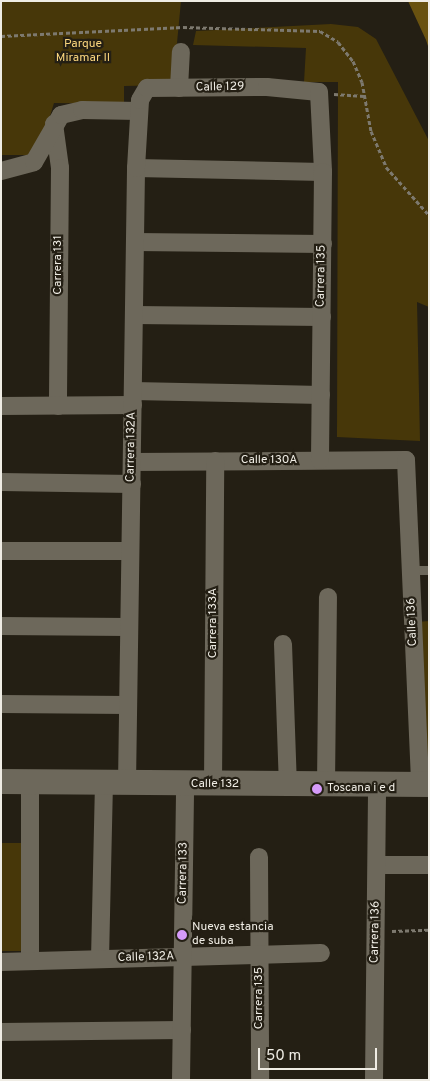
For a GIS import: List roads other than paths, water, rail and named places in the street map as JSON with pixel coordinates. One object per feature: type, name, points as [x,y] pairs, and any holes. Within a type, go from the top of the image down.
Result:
[{"type":"street","points":[[179,88],[180,52]]},
{"type":"street","name":"Calle 129","points":[[139,111],[147,88],[267,87],[319,92]]},
{"type":"street","name":"Carrera 135","points":[[319,92],[323,172],[320,460]]},
{"type":"street","points":[[1,171],[34,162],[54,124],[73,111],[139,111]]},
{"type":"street","name":"Carrera 132A","points":[[116,784],[128,705],[136,168],[139,111]]},
{"type":"street","name":"Carrera 131","points":[[54,124],[60,168],[58,406]]},
{"type":"street","points":[[136,168],[323,172]]},
{"type":"street","points":[[135,242],[322,244]]},
{"type":"street","points":[[134,315],[322,317]]},
{"type":"street","points":[[1,406],[58,406],[133,398],[321,395]]},
{"type":"street","name":"Calle 130A","points":[[132,462],[406,460]]},
{"type":"street","name":"Calle 136","points":[[406,460],[424,784]]},
{"type":"street","name":"Carrera 133A","points":[[213,785],[215,461]]},
{"type":"street","points":[[1,482],[132,484]]},
{"type":"street","points":[[1,551],[130,551]]},
{"type":"street","points":[[326,784],[328,597]]},
{"type":"street","points":[[1,626],[128,626]]},
{"type":"street","points":[[282,644],[288,785]]},
{"type":"street","points":[[1,704],[128,705]]},
{"type":"street","name":"Calle 132","points":[[1,781],[185,786],[424,784]]},
{"type":"street","points":[[30,782],[30,961]]},
{"type":"street","points":[[100,959],[116,784]]},
{"type":"street","name":"Carrera 136","points":[[374,1080],[378,784]]},
{"type":"street","name":"Carrera 133","points":[[181,1080],[185,786]]},
{"type":"street","name":"Carrera 135","points":[[259,857],[260,1080]]},
{"type":"street","points":[[376,865],[429,865]]},
{"type":"street","name":"Calle 132A","points":[[1,962],[321,953]]},
{"type":"street","points":[[1,1032],[182,1030]]},
{"type":"lane","points":[[411,570],[429,570]]},
{"type":"place","name":"Toscana i e d","points":[[317,789]]},
{"type":"place","name":"Nueva estancia de suba","points":[[182,935]]},
{"type":"park label","name":"Parque Miramar II","points":[[83,52]]}]
